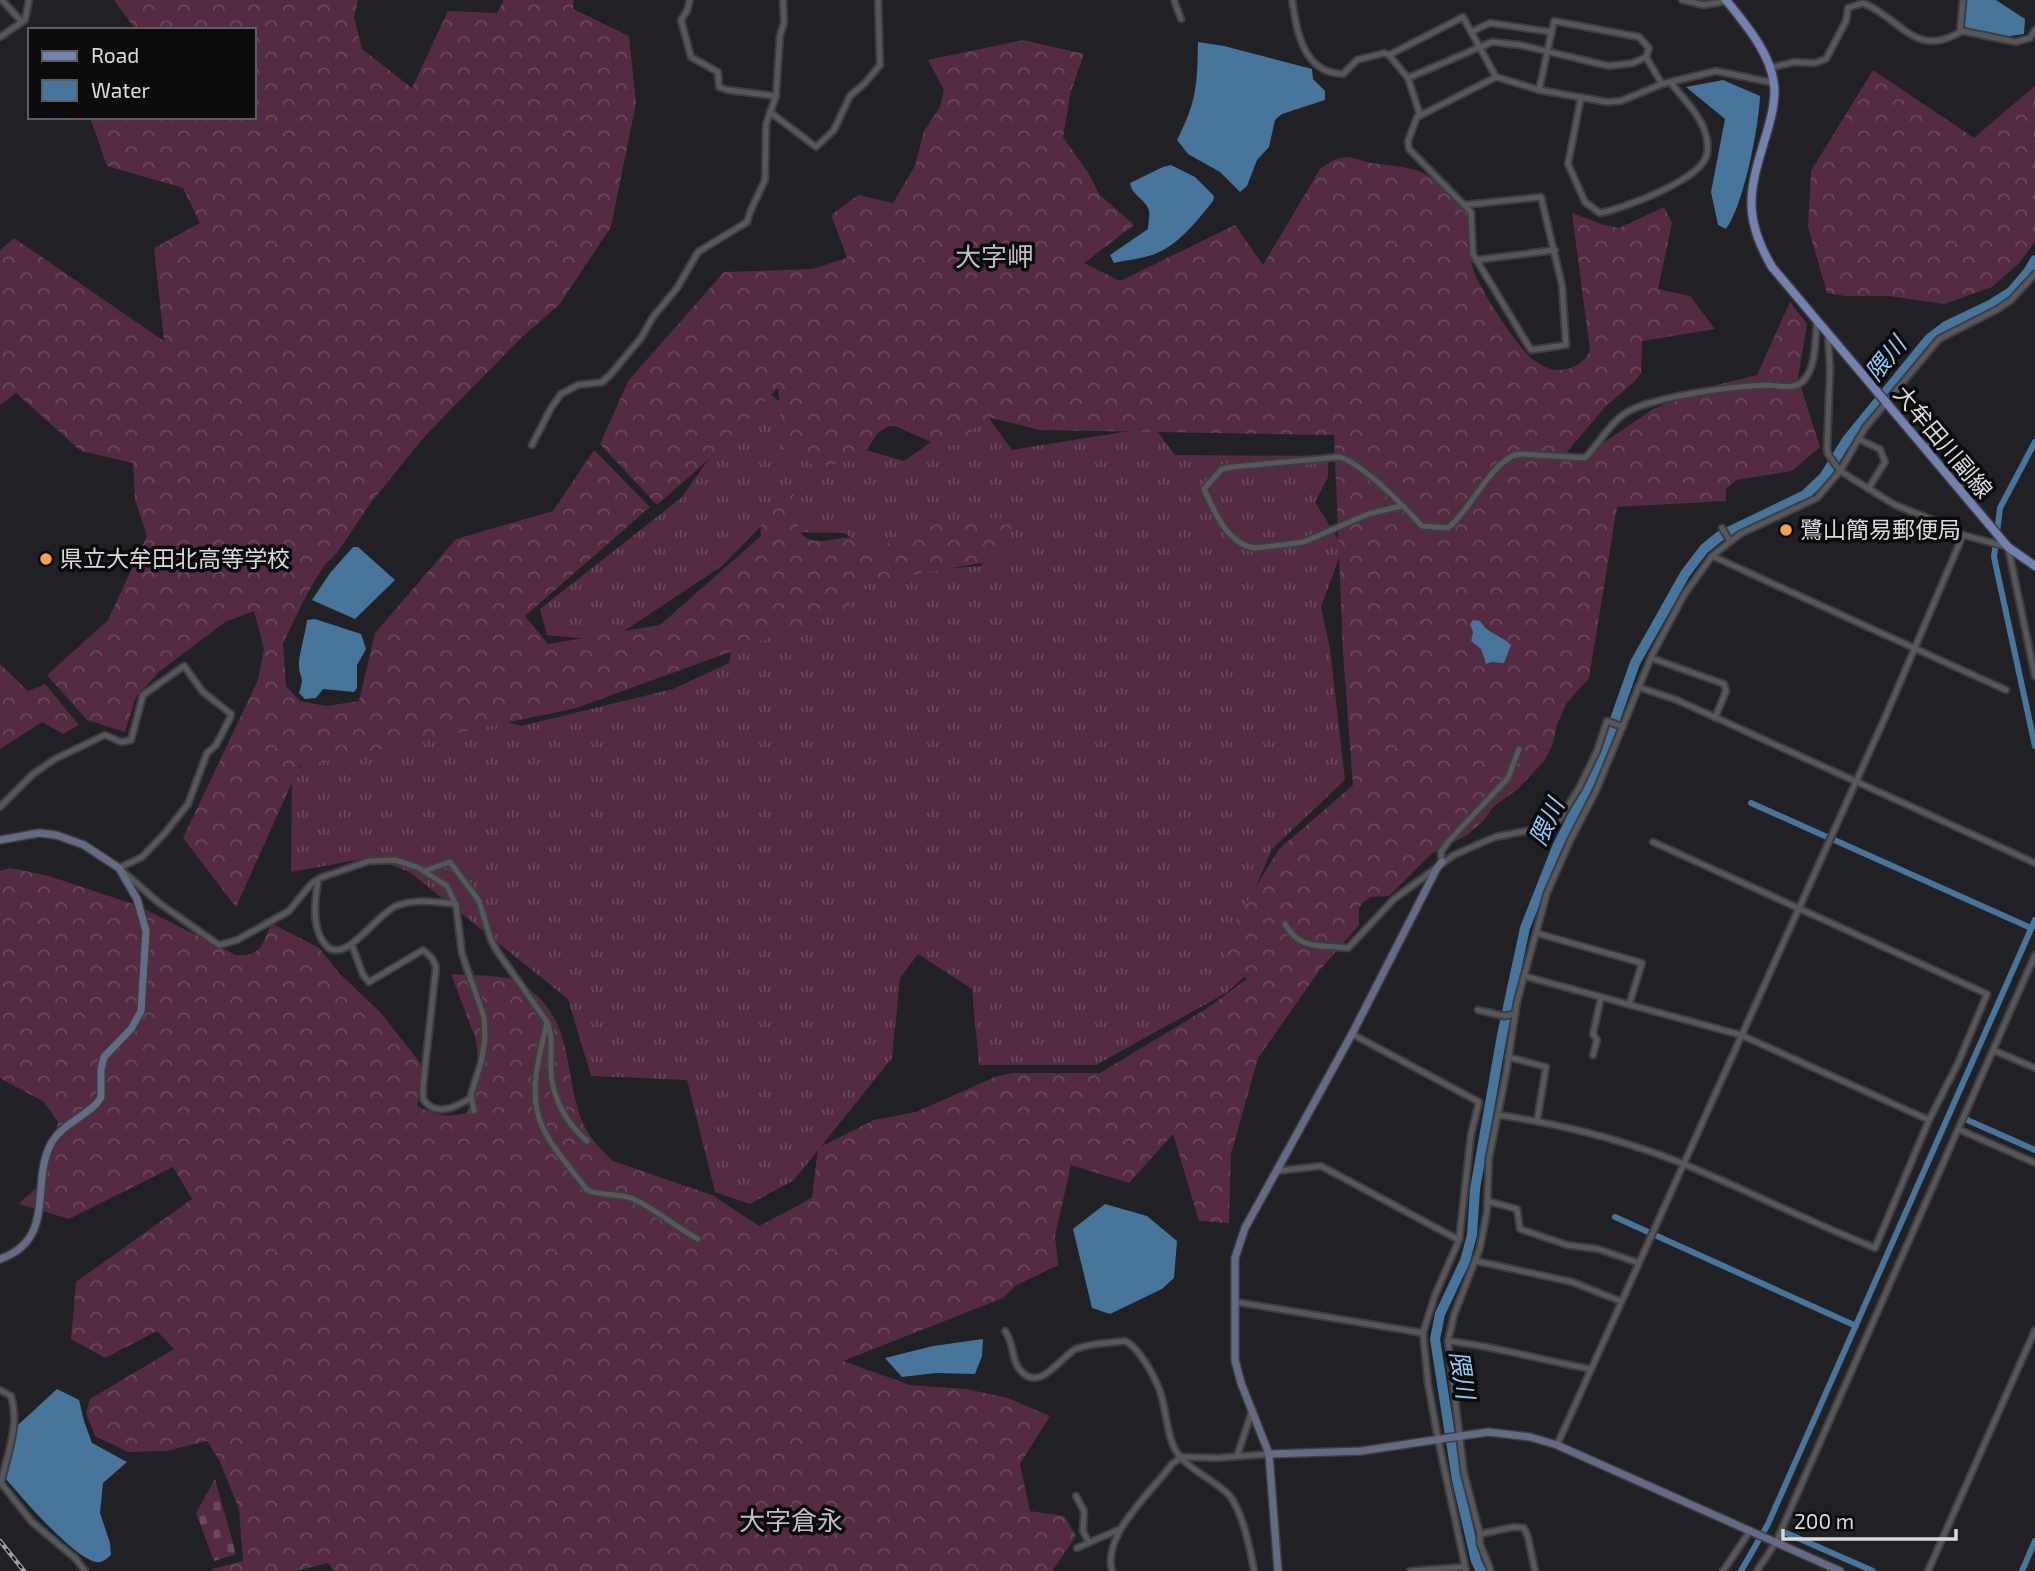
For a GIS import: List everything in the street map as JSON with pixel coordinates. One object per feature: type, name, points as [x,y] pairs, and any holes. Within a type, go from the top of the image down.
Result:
[{"type":"main road","name":"大牟田川副線","points":[[1728,0],[1749,30],[1770,68],[1774,83],[1770,121],[1752,181],[1750,203],[1759,246],[1772,267],[1884,403],[2008,547],[2035,566]]},
{"type":"street","points":[[2,0],[22,22]]},
{"type":"street","points":[[0,37],[22,22],[27,15],[29,0]]},
{"type":"street","points":[[690,0],[681,20],[691,57],[718,72],[719,87],[776,96]]},
{"type":"street","points":[[532,446],[561,394],[571,387],[602,382],[610,375],[677,288],[698,252],[747,222],[765,180],[766,124],[776,96],[780,35],[784,23],[783,0]]},
{"type":"street","points":[[770,111],[816,147],[834,130],[850,96],[880,65],[878,0]]},
{"type":"street","points":[[1174,0],[1181,19]]},
{"type":"street","points":[[1292,0],[1301,44],[1311,61],[1319,68],[1334,74],[1343,74],[1357,60],[1384,53],[1389,55],[1408,78],[1420,115]]},
{"type":"street","points":[[1682,0],[1704,5],[1728,0]]},
{"type":"street","points":[[1960,32],[1963,0]]},
{"type":"street","points":[[1770,68],[1794,62],[1826,59],[1846,21],[1848,8],[1863,3],[1874,7],[1912,37],[1925,41],[1962,31],[2016,41],[2030,38],[2035,30]]},
{"type":"street","points":[[1389,55],[1464,18],[1496,77],[1539,90],[1607,103],[1621,102],[1662,84],[1716,71],[1774,83]]},
{"type":"street","points":[[1539,90],[1554,21],[1639,37],[1649,47],[1646,57],[1662,84]]},
{"type":"street","points":[[1471,32],[1490,23],[1552,32]]},
{"type":"street","points":[[1408,78],[1492,41],[1609,66],[1633,63],[1646,57]]},
{"type":"street","points":[[1464,205],[1541,197],[1562,285],[1566,345],[1531,350],[1473,254],[1471,212],[1464,205],[1409,149],[1408,141],[1417,117],[1496,77]]},
{"type":"street","points":[[1581,97],[1568,164],[1586,202],[1600,213],[1608,212],[1646,198],[1678,182],[1699,167],[1706,158],[1705,130],[1671,83]]},
{"type":"street","points":[[1476,260],[1555,250]]},
{"type":"street","points":[[1491,1571],[1480,1545],[1480,1534],[1464,1473],[1448,1341],[1454,1315],[1480,1248],[1487,1202],[1489,1158],[1515,1014],[1547,892],[1596,791],[1651,658],[1684,595],[1712,556],[1730,541],[1817,498],[1840,471],[1858,439],[1884,403],[1939,339],[1998,309],[2035,274]]},
{"type":"street","points":[[1401,506],[1368,514],[1304,542],[1255,548],[1248,547],[1222,525],[1203,489],[1222,469],[1340,457],[1351,461],[1401,506],[1422,526],[1448,528],[1459,518],[1474,495],[1512,456],[1520,454],[1586,458],[1626,412],[1647,404],[1709,391],[1766,385],[1789,387],[1802,382],[1812,365],[1816,320]]},
{"type":"street","points":[[1828,334],[1828,454],[1840,471],[1895,505],[1946,525],[1963,535],[2008,547],[2035,676]]},
{"type":"street","points":[[1858,439],[1880,449],[1885,462],[1868,489]]},
{"type":"street","points":[[1926,451],[1933,439],[1972,461],[1959,490]]},
{"type":"street","points":[[1721,528],[1730,541]]},
{"type":"street","points":[[1557,1445],[1963,535]]},
{"type":"street","points":[[1712,556],[2006,690]]},
{"type":"street","points":[[1651,658],[1724,684],[1726,691],[1714,718]]},
{"type":"street","points":[[0,807],[33,774],[55,759],[105,735],[121,742],[131,740],[143,695],[184,666],[203,692],[231,714],[230,718],[216,745],[207,753],[188,804],[142,856],[119,868]]},
{"type":"street","points":[[1638,687],[1677,700],[2035,863]]},
{"type":"street","points":[[1285,924],[1296,940],[1304,944],[1348,948],[1394,899],[1454,855],[1494,837],[1542,828],[1559,820],[1597,751],[1607,721],[1621,726]]},
{"type":"street","points":[[1278,1571],[1269,1454],[1237,1371],[1234,1337],[1235,1258],[1239,1243],[1352,1034],[1439,865],[1441,852],[1508,778],[1519,749]]},
{"type":"street","points":[[1,839],[38,833],[56,835],[84,845],[119,868],[179,918],[219,945],[237,940],[289,911],[311,884],[318,880],[379,860],[395,860],[424,871],[447,886],[456,904],[462,954],[480,1003],[485,1031],[481,1063],[471,1098],[474,1111]]},
{"type":"street","points":[[1498,1115],[1588,1133],[1682,1164],[1875,1248],[1987,993],[1653,842]]},
{"type":"street","points":[[424,871],[450,862],[464,877],[479,901],[497,951],[547,1022],[551,1032],[554,1094],[573,1127],[587,1141]]},
{"type":"street","points":[[0,1259],[16,1252],[33,1228],[40,1210],[42,1169],[50,1145],[59,1132],[97,1103],[101,1097],[104,1057],[131,1030],[139,1016],[146,931],[136,894],[119,868]]},
{"type":"street","points":[[318,880],[315,906],[320,937],[326,947],[335,952],[352,945],[378,918],[394,907],[417,901],[456,904]]},
{"type":"street","points":[[1536,933],[1643,963],[1629,1005]]},
{"type":"street","points":[[352,945],[363,975],[369,982],[423,950],[432,958],[436,967],[436,984],[428,1032],[424,1099],[433,1109],[441,1111],[471,1098]]},
{"type":"street","points":[[1757,1571],[1774,1541],[2035,955]]},
{"type":"street","points":[[1524,976],[1741,1035],[1929,1120]]},
{"type":"street","points":[[1593,1055],[1597,1040],[1593,1034],[1601,998]]},
{"type":"street","points":[[1478,1010],[1504,1016],[1515,1014]]},
{"type":"street","points":[[547,1022],[536,1078],[537,1109],[549,1137],[587,1190],[628,1197],[648,1206],[666,1221],[698,1239]]},
{"type":"street","points":[[1352,1034],[1479,1102],[1471,1134],[1460,1240],[1435,1295],[1423,1333],[1428,1384],[1465,1569],[1410,1571]]},
{"type":"street","points":[[1993,1050],[2035,1068]]},
{"type":"street","points":[[1508,1057],[1546,1066],[1537,1121]]},
{"type":"street","points":[[1958,1129],[2035,1163]]},
{"type":"street","points":[[1278,1171],[1321,1166],[1460,1240]]},
{"type":"street","points":[[1487,1202],[1517,1209],[1520,1230],[1567,1245],[1598,1249],[1636,1262]]},
{"type":"street","points":[[1476,1261],[1572,1282],[1620,1301]]},
{"type":"street","points":[[1236,1302],[1423,1333]]},
{"type":"street","points":[[1928,1571],[2035,1330]]},
{"type":"street","points":[[1004,1331],[1010,1338],[1014,1360],[1021,1372],[1035,1377],[1044,1376],[1075,1350],[1125,1341],[1132,1344],[1144,1360],[1161,1394],[1173,1446],[1181,1457],[1224,1490],[1239,1510],[1254,1571]]},
{"type":"street","points":[[1448,1341],[1591,1369]]},
{"type":"street","points":[[0,1390],[11,1396],[15,1414],[1,1483],[32,1522],[76,1559],[85,1571]]},
{"type":"street","points":[[1237,1456],[1252,1411]]},
{"type":"street","points":[[1112,1571],[1110,1553],[1120,1529],[1172,1464],[1181,1457],[1361,1451],[1488,1432],[1513,1434],[1557,1445],[1840,1571]]},
{"type":"street","points":[[1076,1496],[1086,1518],[1083,1531],[1089,1543]]},
{"type":"street","points":[[1480,1534],[1514,1527],[1524,1528],[1535,1571]]},
{"type":"street","points":[[1077,1548],[1120,1529]]},
{"type":"street","points":[[1723,1571],[1750,1531]]},
{"type":"green space","points":[[114,0],[358,0],[354,17],[362,49],[412,88],[448,11],[497,13],[504,0],[574,0],[573,9],[629,36],[636,103],[611,227],[559,305],[521,338],[426,435],[372,501],[337,553],[323,567],[283,643],[286,686],[300,701],[326,706],[359,701],[375,633],[456,539],[553,511],[594,450],[650,507],[525,616],[548,644],[660,625],[761,536],[760,528],[765,515],[779,500],[792,493],[799,499],[798,529],[810,540],[825,541],[849,537],[864,541],[876,549],[941,521],[1015,517],[1000,560],[916,574],[894,582],[881,581],[861,586],[853,594],[849,609],[576,708],[299,767],[236,907],[183,838],[258,680],[264,649],[254,611],[225,622],[159,672],[136,697],[125,732],[87,720],[47,675],[108,620],[147,536],[135,500],[133,463],[81,451],[16,393],[0,405],[0,250],[14,238],[164,341],[154,248],[200,223],[183,188],[107,166],[91,119],[256,119],[256,28],[135,28]]},
{"type":"green space","points":[[1023,40],[1084,54],[1071,91],[1063,137],[1089,174],[1099,194],[1134,225],[1084,263],[1120,281],[1235,225],[1263,265],[1320,169],[1338,159],[1350,157],[1427,175],[1462,202],[1475,233],[1471,261],[1475,275],[1498,314],[1532,359],[1553,370],[1574,366],[1585,358],[1590,350],[1572,213],[1619,228],[1664,207],[1672,223],[1658,289],[1690,296],[1715,329],[1642,341],[1641,373],[1606,406],[1566,453],[1581,458],[1653,409],[1709,387],[1757,375],[1790,302],[1807,324],[1798,378],[1820,447],[1792,471],[1736,480],[1726,489],[1726,501],[1617,507],[1589,678],[1566,704],[1545,760],[1519,788],[1493,807],[1484,820],[1467,835],[1431,854],[1389,896],[1371,897],[1363,902],[1359,908],[1359,925],[1319,971],[1258,1058],[1231,1154],[1229,1223],[1199,1221],[1173,1134],[1129,1183],[1071,1165],[1055,1236],[1058,1265],[1015,1286],[1003,1298],[843,1361],[910,1385],[966,1389],[1008,1398],[1050,1416],[1020,1464],[1030,1511],[1064,1516],[1076,1536],[1052,1571],[334,1571],[328,1563],[296,1571],[212,1571],[243,1561],[239,1509],[219,1460],[207,1441],[166,1451],[128,1452],[95,1436],[86,1413],[90,1399],[174,1349],[157,1331],[105,1358],[71,1339],[76,1282],[192,1199],[173,1167],[69,1219],[19,1204],[41,1182],[58,1122],[44,1102],[0,1078],[0,871],[10,868],[49,876],[136,905],[236,955],[251,954],[260,948],[271,923],[319,948],[340,974],[380,1012],[425,1069],[417,1106],[441,1115],[467,1113],[480,1080],[476,1040],[451,974],[495,976],[516,981],[534,993],[556,1022],[567,1056],[581,1120],[602,1151],[613,1161],[712,1195],[759,1226],[812,1198],[818,1148],[874,1120],[916,1112],[997,1076],[1013,1073],[1100,1073],[1206,1009],[1247,979],[1219,947],[1279,849],[1353,785],[1343,653],[1334,435],[1040,430],[991,418],[976,426],[962,444],[942,447],[895,426],[888,426],[877,434],[861,459],[818,467],[783,449],[778,388],[707,461],[657,505],[600,444],[628,381],[724,272],[812,269],[847,258],[831,215],[858,195],[893,203],[915,166],[924,131],[940,107],[944,90],[928,60]],"holes":[[[1480,621],[1487,633],[1502,637],[1492,662],[1488,664],[1481,649],[1471,641]]]},
{"type":"green space","points":[[1873,70],[1974,138],[2035,86],[2035,242],[2019,263],[1992,287],[1944,304],[1889,296],[1845,296],[1827,293],[1808,227],[1811,171]]},
{"type":"green space","points":[[760,387],[835,441],[904,461],[981,407],[1012,450],[1154,427],[1175,455],[1328,456],[1328,477],[1315,502],[1343,547],[1321,607],[1330,649],[1345,780],[1272,849],[1231,945],[1251,971],[1226,993],[1096,1065],[979,1065],[972,989],[918,954],[900,978],[892,1058],[794,1180],[750,1204],[715,1192],[687,1080],[591,1076],[568,999],[411,873],[373,857],[291,872],[292,771],[347,747],[464,709],[521,726],[673,689],[729,663],[738,616],[848,576],[981,566],[1007,525],[870,553],[845,533],[791,532],[776,511],[722,566],[609,641],[547,635],[540,609],[681,498]]},
{"type":"green space","points":[[0,664],[28,691],[45,684],[79,725],[63,734],[42,722],[0,749]]},
{"type":"green space","points":[[215,1479],[236,1554],[214,1561],[196,1513]]},
{"type":"water","points":[[1967,0],[1996,0],[2025,19],[2024,34],[2003,37],[1968,29],[1964,25]]},
{"type":"water","points":[[1198,42],[1312,69],[1313,79],[1325,91],[1325,100],[1282,114],[1275,120],[1269,147],[1257,160],[1247,186],[1240,192],[1220,172],[1188,154],[1177,140],[1189,114],[1195,92]]},
{"type":"water","points":[[1723,80],[1760,96],[1754,145],[1739,202],[1726,229],[1718,225],[1711,192],[1725,119],[1686,87]]},
{"type":"water","points":[[1171,165],[1195,177],[1214,196],[1213,201],[1170,246],[1143,258],[1114,263],[1110,255],[1148,229],[1147,207],[1133,191],[1130,183]]},
{"type":"water","points":[[353,547],[358,547],[395,580],[355,619],[312,600],[330,573]]},
{"type":"water","points":[[315,619],[361,634],[366,649],[357,665],[357,688],[354,692],[323,689],[316,698],[305,699],[299,693],[302,680],[299,662],[307,620]]},
{"type":"water","points":[[1473,620],[1480,621],[1511,645],[1504,663],[1486,664],[1481,649],[1471,641],[1473,632],[1470,624]]},
{"type":"water","points":[[1105,1204],[1147,1216],[1177,1241],[1174,1278],[1162,1289],[1110,1314],[1092,1308],[1073,1229]]},
{"type":"water","points":[[983,1339],[982,1356],[975,1374],[936,1373],[902,1377],[885,1358],[933,1346]]},
{"type":"water","points":[[57,1389],[79,1400],[92,1443],[127,1462],[103,1483],[100,1513],[111,1555],[101,1562],[86,1558],[62,1539],[6,1479],[18,1425]]},
{"type":"waterway","name":"隈川","points":[[1481,1571],[1476,1561],[1457,1480],[1435,1339],[1440,1314],[1465,1261],[1472,1235],[1475,1189],[1502,1035],[1525,928],[1557,847],[1600,762],[1635,663],[1685,574],[1704,549],[1720,536],[1805,495],[1824,477],[1847,440],[1929,339],[1946,326],[2011,292],[2035,260]]},
{"type":"waterway","points":[[2035,442],[2000,508],[1994,557],[2035,746]]},
{"type":"waterway","points":[[1751,803],[1827,837]]},
{"type":"waterway","points":[[1832,839],[2031,928]]},
{"type":"waterway","points":[[1741,1571],[1768,1524],[2035,920]]},
{"type":"waterway","points":[[1965,1119],[2035,1150]]},
{"type":"waterway","points":[[1615,1217],[1856,1326]]},
{"type":"waterway","points":[[1784,1532],[1873,1571]]},
{"type":"waterway","points":[[2022,1571],[2035,1541]]},
{"type":"railway","points":[[0,1541],[24,1571]]},
{"type":"place","name":"鷺山簡易郵便局","points":[[1786,530]]},
{"type":"place","name":"県立大牟田北高等学校","points":[[46,559]]},
{"type":"district","name":"大字岬","points":[[994,257]]},
{"type":"district","name":"大字倉永","points":[[791,1521]]}]
